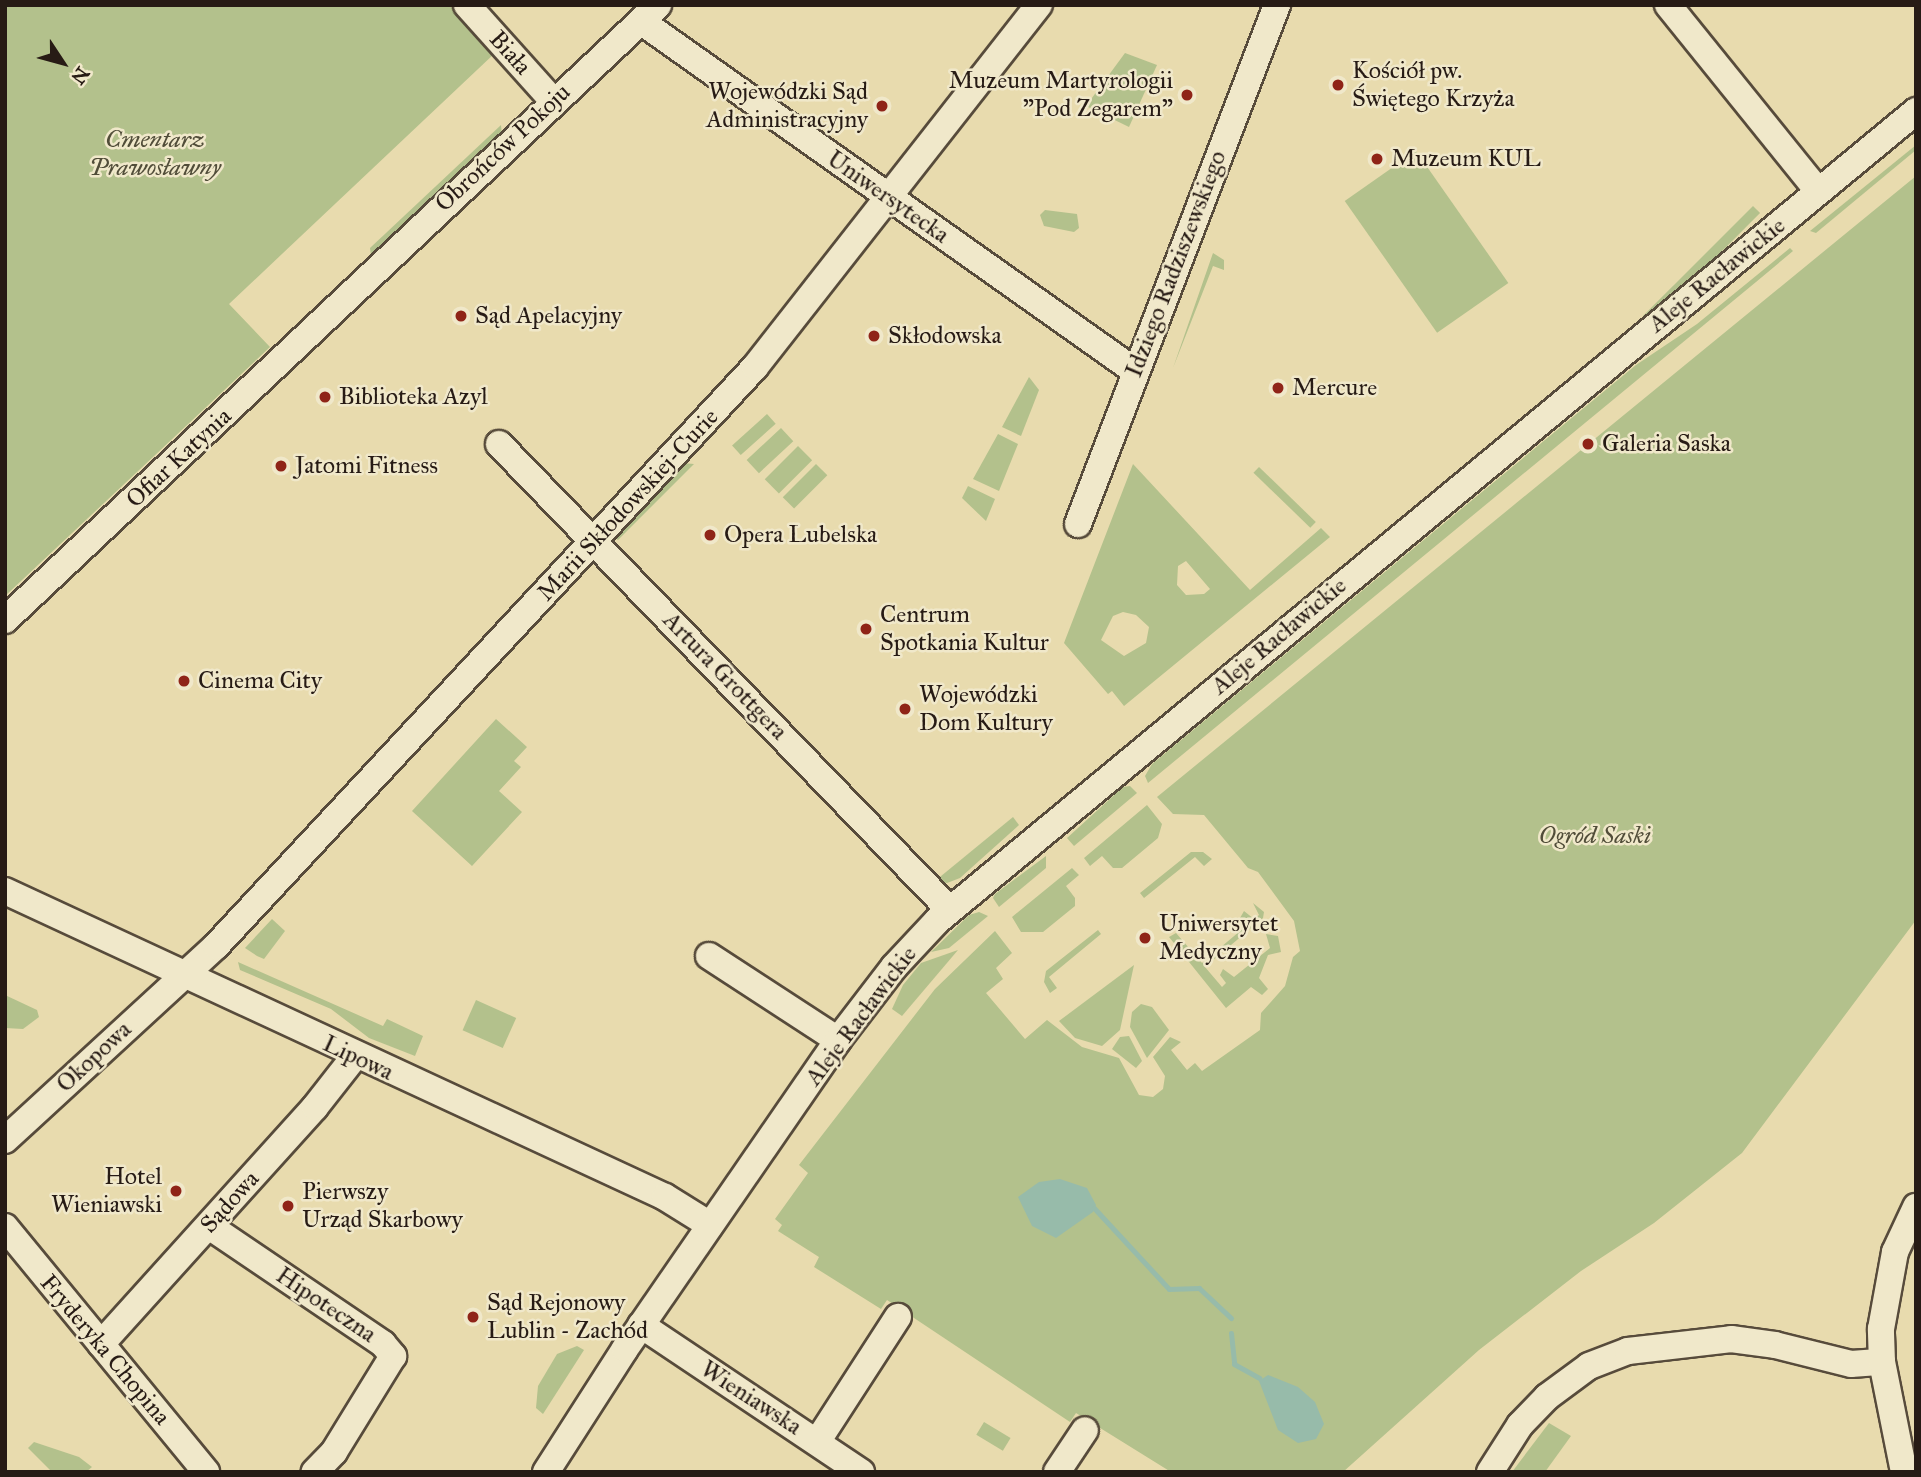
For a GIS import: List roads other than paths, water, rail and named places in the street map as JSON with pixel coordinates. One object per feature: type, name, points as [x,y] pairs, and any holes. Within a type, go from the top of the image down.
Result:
[{"type":"street","name":"Biała","points":[[467,5],[553,101]]},
{"type":"street","name":"Marii Skłodowskiej-Curie","points":[[183,976],[596,541],[778,342],[1039,5]]},
{"type":"street","name":"Idziego Radziszewskiego","points":[[1078,524],[1277,5]]},
{"type":"street","points":[[1668,5],[1818,191]]},
{"type":"street","name":"Obrońców Pokoju","points":[[349,293],[650,13]]},
{"type":"street","name":"Uniwersytecka","points":[[650,13],[890,200],[1135,371]]},
{"type":"street","name":"Aleje Racławickie","points":[[546,1472],[641,1325],[838,1040],[894,967],[949,909],[1916,111]]},
{"type":"street","name":"Ofiar Katynia","points":[[5,620],[349,293]]},
{"type":"street","name":"Artura Grottgera","points":[[499,444],[596,541],[949,909]]},
{"type":"street","name":"Lipowa","points":[[5,891],[665,1198],[710,1225]]},
{"type":"street","points":[[709,956],[838,1040]]},
{"type":"street","name":"Okopowa","points":[[5,1140],[183,976]]},
{"type":"street","name":"Sądowa","points":[[101,1344],[315,1107],[355,1056]]},
{"type":"street","points":[[1904,1472],[1882,1362],[1888,1279],[1916,1208]]},
{"type":"street","name":"Hipoteczna","points":[[209,1226],[383,1344],[393,1356],[334,1452],[315,1472]]},
{"type":"street","name":"Fryderyka Chopina","points":[[5,1227],[206,1472]]},
{"type":"street","points":[[817,1442],[898,1317]]},
{"type":"street","name":"Wieniawska","points":[[641,1325],[817,1442],[847,1468]]},
{"type":"street","points":[[1490,1472],[1520,1425],[1547,1397],[1579,1372],[1621,1353],[1731,1339],[1775,1345],[1852,1364],[1882,1362]]},
{"type":"street","points":[[1057,1472],[1085,1430]]},
{"type":"waterway","points":[[1094,1208],[1169,1289],[1199,1288],[1231,1318]]},
{"type":"waterway","points":[[1231,1333],[1234,1364],[1259,1378]]},
{"type":"place","name":"Kościół pw. Świętego Krzyża","points":[[1338,85]]},
{"type":"place","name":"Muzeum Martyrologii \"Pod Zegarem\"","points":[[1187,95]]},
{"type":"place","name":"Wojewódzki Sąd Administracyjny","points":[[882,106]]},
{"type":"place","name":"Muzeum KUL","points":[[1377,159]]},
{"type":"place","name":"Sąd Apelacyjny","points":[[461,316]]},
{"type":"place","name":"Skłodowska","points":[[874,336]]},
{"type":"place","name":"Mercure","points":[[1278,388]]},
{"type":"place","name":"Biblioteka Azyl","points":[[325,397]]},
{"type":"place","name":"Galeria Saska","points":[[1588,444]]},
{"type":"place","name":"Jatomi Fitness","points":[[281,466]]},
{"type":"place","name":"Opera Lubelska","points":[[710,535]]},
{"type":"place","name":"Centrum Spotkania Kultur","points":[[866,629]]},
{"type":"place","name":"Cinema City","points":[[184,681]]},
{"type":"place","name":"Wojewódzki Dom Kultury","points":[[905,709]]},
{"type":"place","name":"Uniwersytet Medyczny","points":[[1145,938]]},
{"type":"place","name":"Hotel Wieniawski","points":[[176,1191]]},
{"type":"place","name":"Pierwszy Urząd Skarbowy","points":[[288,1206]]},
{"type":"place","name":"Sąd Rejonowy Lublin - Zachód","points":[[473,1317]]},
{"type":"park label","name":"Cmentarz Prawosławny","points":[[155,154]]},
{"type":"park label","name":"Ogród Saski","points":[[1595,836]]}]
